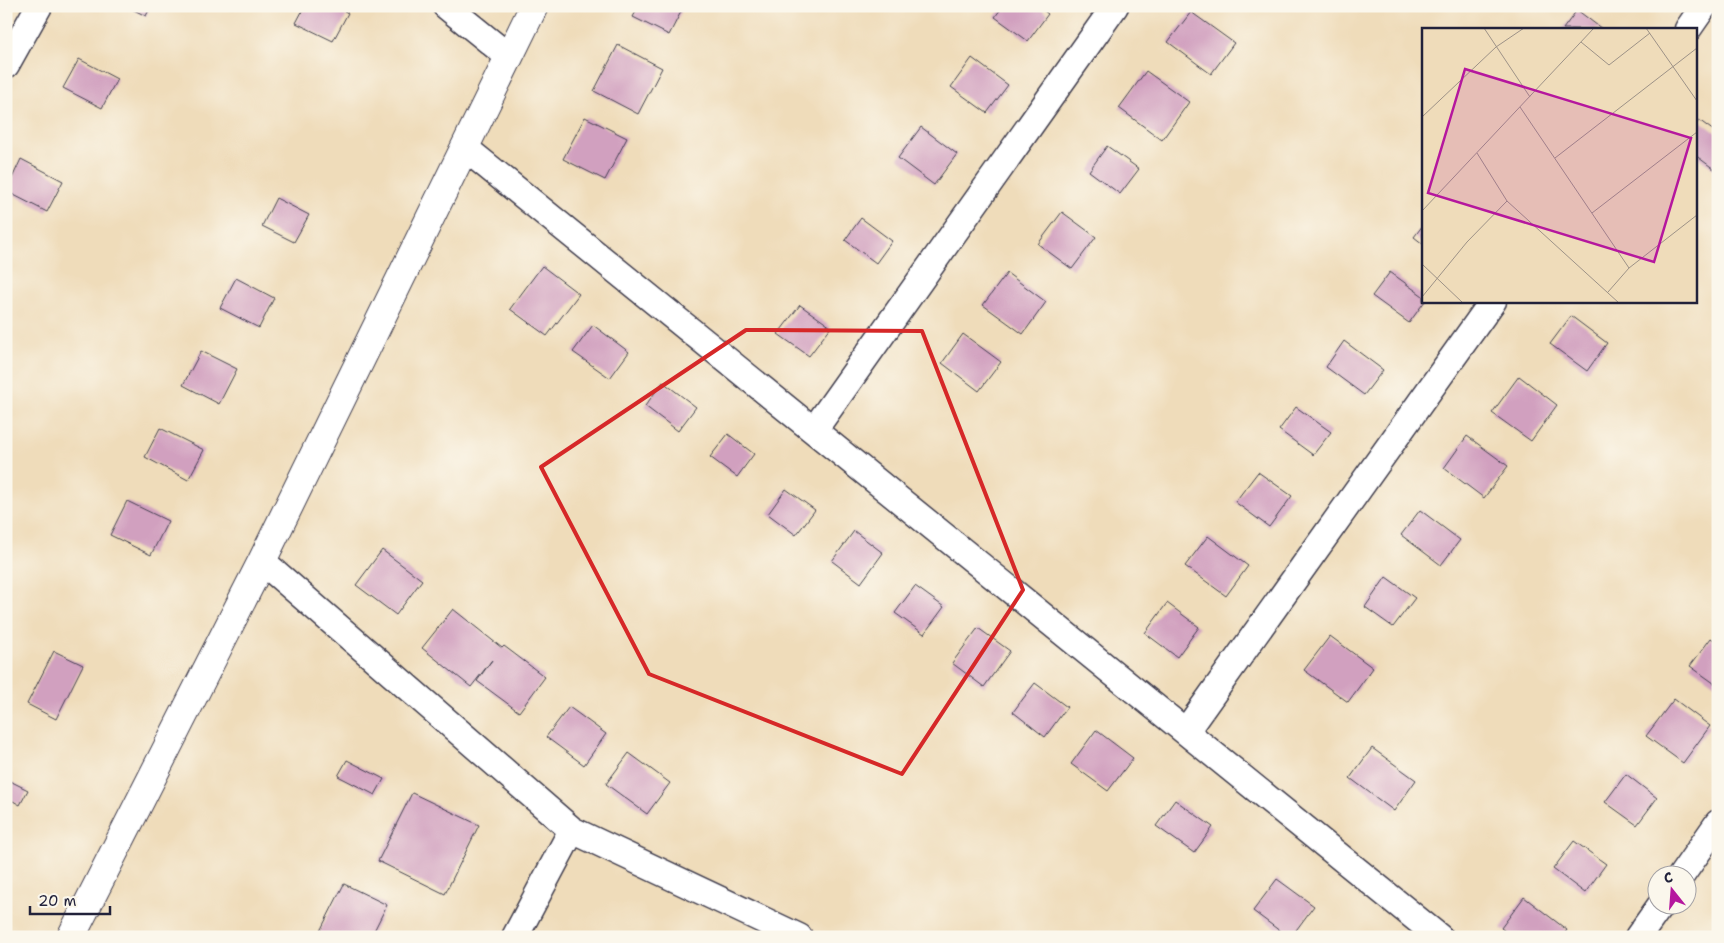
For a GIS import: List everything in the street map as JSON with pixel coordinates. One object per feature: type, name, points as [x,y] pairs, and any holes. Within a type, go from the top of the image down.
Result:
[{"type":"street","points":[[6,65],[40,6]]},
{"type":"street","points":[[446,6],[509,57]]},
{"type":"street","points":[[71,937],[262,561],[534,6]]},
{"type":"street","points":[[814,430],[1114,6]]},
{"type":"street","points":[[1689,28],[1704,6]]},
{"type":"street","points":[[464,148],[1439,937]]},
{"type":"street","points":[[1186,731],[1492,302]]},
{"type":"street","points":[[262,561],[572,830],[799,937]]},
{"type":"street","points":[[1688,866],[1718,823]]},
{"type":"street","points":[[515,937],[572,830]]},
{"type":"street","points":[[1638,937],[1653,916]]},
{"type":"highlighted area","points":[[746,330],[922,331],[1023,590],[902,774],[649,674],[541,467]]},
{"type":"building","points":[[126,6],[151,6],[146,16]]},
{"type":"building","points":[[305,6],[335,6],[348,13],[333,41],[296,23]]},
{"type":"building","points":[[639,6],[684,6],[669,35],[633,17]]},
{"type":"building","points":[[1003,6],[1038,6],[1048,14],[1028,41],[995,17]]},
{"type":"building","points":[[1577,10],[1601,28],[1564,28]]},
{"type":"building","points":[[1191,12],[1234,43],[1211,74],[1168,42]]},
{"type":"building","points":[[618,45],[662,68],[638,114],[594,91]]},
{"type":"building","points":[[972,58],[1008,85],[987,113],[951,87]]},
{"type":"building","points":[[79,59],[117,79],[102,108],[63,88]]},
{"type":"building","points":[[1146,71],[1189,102],[1162,140],[1119,108]]},
{"type":"building","points":[[585,117],[627,138],[605,180],[563,159]]},
{"type":"building","points":[[1699,120],[1718,134],[1718,172],[1696,156],[1696,124]]},
{"type":"building","points":[[921,127],[957,154],[934,185],[898,158]]},
{"type":"building","points":[[1107,146],[1139,169],[1120,194],[1089,171]]},
{"type":"building","points":[[21,159],[63,181],[47,212],[6,191]]},
{"type":"building","points":[[276,198],[309,215],[294,242],[262,226]]},
{"type":"building","points":[[1062,212],[1096,237],[1072,269],[1038,244]]},
{"type":"building","points":[[861,218],[892,241],[876,263],[845,240]]},
{"type":"building","points":[[1422,226],[1422,243],[1414,237]]},
{"type":"building","points":[[542,266],[579,294],[547,336],[510,309]]},
{"type":"building","points":[[1390,272],[1422,295],[1422,302],[1424,302],[1409,323],[1372,296]]},
{"type":"building","points":[[1007,273],[1046,302],[1023,334],[983,305]]},
{"type":"building","points":[[236,278],[274,298],[259,328],[220,308]]},
{"type":"building","points":[[800,305],[831,327],[809,356],[778,334]]},
{"type":"building","points":[[1571,316],[1607,343],[1587,371],[1550,344]]},
{"type":"building","points":[[593,325],[629,352],[610,378],[573,352]]},
{"type":"building","points":[[963,334],[1001,362],[979,391],[942,363]]},
{"type":"building","points":[[1344,341],[1383,370],[1364,395],[1326,367]]},
{"type":"building","points":[[201,351],[237,369],[219,404],[183,385]]},
{"type":"building","points":[[1519,376],[1557,405],[1531,441],[1492,413]]},
{"type":"building","points":[[663,382],[696,407],[678,431],[645,406]]},
{"type":"building","points":[[1296,407],[1331,432],[1313,455],[1279,430]]},
{"type":"building","points":[[160,428],[204,450],[188,480],[145,457]]},
{"type":"building","points":[[728,434],[754,454],[737,477],[710,457]]},
{"type":"building","points":[[1467,436],[1508,466],[1484,498],[1444,468]]},
{"type":"building","points":[[1258,472],[1292,496],[1269,527],[1235,502]]},
{"type":"building","points":[[786,489],[815,510],[796,535],[768,514]]},
{"type":"building","points":[[127,501],[168,521],[151,555],[110,535]]},
{"type":"building","points":[[1420,510],[1460,540],[1441,565],[1401,535]]},
{"type":"building","points":[[854,531],[883,553],[861,583],[832,561]]},
{"type":"building","points":[[1208,536],[1248,566],[1226,596],[1185,566]]},
{"type":"building","points":[[382,550],[422,580],[396,615],[356,585]]},
{"type":"building","points":[[1386,577],[1415,598],[1393,627],[1365,607]]},
{"type":"building","points":[[915,586],[944,607],[924,634],[895,613]]},
{"type":"building","points":[[1167,603],[1199,627],[1177,657],[1145,633]]},
{"type":"building","points":[[453,609],[502,648],[504,646],[545,677],[519,712],[477,681],[492,660],[471,687],[422,648]]},
{"type":"building","points":[[978,628],[1010,651],[984,687],[952,663]]},
{"type":"building","points":[[1330,636],[1373,668],[1348,702],[1304,670]]},
{"type":"building","points":[[1711,638],[1718,643],[1718,686],[1690,666]]},
{"type":"building","points":[[54,651],[83,665],[56,719],[27,704]]},
{"type":"building","points":[[1035,683],[1067,707],[1045,737],[1013,712]]},
{"type":"building","points":[[1674,699],[1710,726],[1683,763],[1646,736]]},
{"type":"building","points":[[569,707],[606,734],[584,765],[546,737]]},
{"type":"building","points":[[1096,730],[1133,758],[1108,791],[1071,764]]},
{"type":"building","points":[[1372,748],[1416,780],[1394,811],[1350,778]]},
{"type":"building","points":[[629,753],[670,783],[647,814],[606,784]]},
{"type":"building","points":[[347,760],[384,779],[375,795],[338,776]]},
{"type":"building","points":[[1626,774],[1657,798],[1637,825],[1605,802]]},
{"type":"building","points":[[6,779],[28,790],[20,805],[6,797]]},
{"type":"building","points":[[412,793],[479,825],[445,894],[378,861]]},
{"type":"building","points":[[1175,800],[1213,827],[1194,853],[1156,826]]},
{"type":"building","points":[[1574,841],[1606,864],[1585,893],[1553,869]]},
{"type":"building","points":[[1277,879],[1314,906],[1291,937],[1288,937],[1253,911]]},
{"type":"building","points":[[344,884],[387,905],[371,937],[317,937]]},
{"type":"building","points":[[1524,897],[1567,930],[1562,937],[1513,937],[1501,928]]}]
